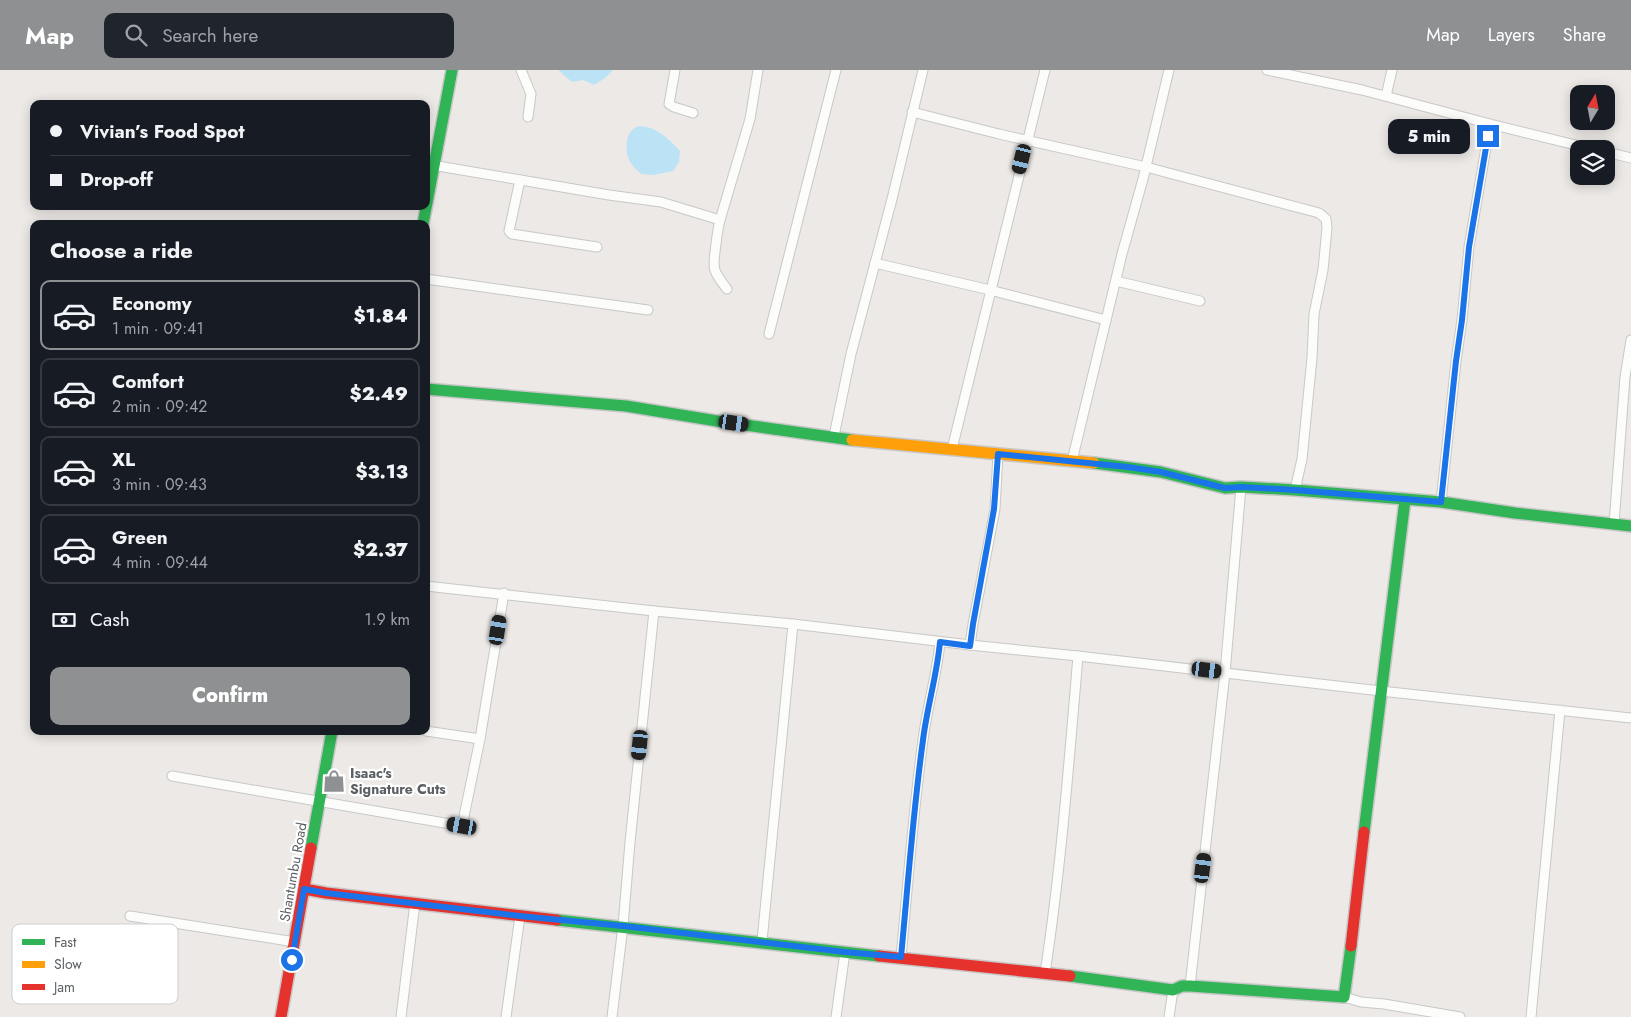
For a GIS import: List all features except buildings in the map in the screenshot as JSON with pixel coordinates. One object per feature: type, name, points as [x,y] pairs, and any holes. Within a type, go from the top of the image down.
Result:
[{"type":"street","points":[[452,70],[430,164],[660,202],[720,220]]},
{"type":"street","points":[[521,70],[531,94],[528,117]]},
{"type":"street","points":[[675,70],[669,104],[693,113]]},
{"type":"street","points":[[727,289],[716,274],[713,266],[716,236],[750,119],[758,70]]},
{"type":"street","points":[[769,334],[836,70]]},
{"type":"street","points":[[834,436],[851,354],[923,70]]},
{"type":"street","points":[[952,449],[1045,70]]},
{"type":"street","points":[[1072,461],[1169,70]]},
{"type":"street","points":[[1268,70],[1386,96],[1570,144]]},
{"type":"street","points":[[1386,96],[1392,70]]},
{"type":"street","points":[[912,112],[1027,141],[1146,167],[1319,213],[1326,219],[1327,228],[1323,270],[1314,314],[1312,358],[1303,451],[1295,490]]},
{"type":"street","points":[[1441,502],[1469,247],[1490,124]]},
{"type":"street","points":[[1615,154],[1631,158]]},
{"type":"street","points":[[520,180],[509,231],[512,234],[597,248]]},
{"type":"street","points":[[875,263],[1106,320]]},
{"type":"street","points":[[430,280],[648,310]]},
{"type":"street","points":[[1116,282],[1200,301]]},
{"type":"street","points":[[1614,524],[1625,377],[1631,340]]},
{"type":"street","points":[[430,389],[626,406],[860,441],[1072,461],[1161,472],[1225,488],[1295,490],[1441,502],[1631,526]]},
{"type":"street","points":[[970,646],[994,509],[998,454]]},
{"type":"street","points":[[1190,986],[1226,673],[1242,487]]},
{"type":"street","points":[[1344,997],[1405,500]]},
{"type":"street","points":[[430,586],[793,624],[970,646],[1078,656],[1631,718]]},
{"type":"street","points":[[172,776],[462,826],[480,739],[504,593]]},
{"type":"street","points":[[612,1017],[623,926],[654,611]]},
{"type":"street","points":[[762,941],[793,624]]},
{"type":"street","points":[[901,957],[913,815],[923,740],[938,667],[940,642]]},
{"type":"street","points":[[1045,973],[1053,920],[1063,825],[1078,656]]},
{"type":"street","points":[[1531,1017],[1560,710]]},
{"type":"street","points":[[430,731],[480,739]]},
{"type":"street","name":"Shantumbu Road","points":[[281,1017],[331,735]]},
{"type":"street","points":[[304,889],[520,916],[1045,973],[1173,990],[1182,986],[1190,986],[1344,997],[1361,1002],[1460,1017]]},
{"type":"street","points":[[401,1017],[415,903]]},
{"type":"street","points":[[130,916],[295,942]]},
{"type":"street","points":[[506,1017],[520,916]]},
{"type":"street","points":[[836,1017],[845,952]]},
{"type":"street","points":[[1170,1017],[1173,990]]},
{"type":"water","points":[[558,70],[613,70],[594,85],[583,80],[572,82]]},
{"type":"water","points":[[639,126],[657,131],[680,151],[679,162],[673,171],[653,175],[641,174],[632,164],[627,153],[627,143],[631,131]]},
{"type":"traffic: fast","points":[[430,187],[452,70]]},
{"type":"traffic: fast","points":[[424,220],[426,210]]},
{"type":"traffic: fast","points":[[430,389],[626,406],[852,440]]},
{"type":"traffic: fast","points":[[1094,463],[1161,472],[1225,488],[1295,490],[1441,502],[1515,513],[1631,526]]},
{"type":"traffic: fast","points":[[1364,832],[1405,500]]},
{"type":"traffic: fast","points":[[311,848],[331,735]]},
{"type":"traffic: fast","points":[[557,920],[879,956]]},
{"type":"traffic: fast","points":[[1070,976],[1173,990],[1182,986],[1190,986],[1344,997],[1351,946]]},
{"type":"traffic: slow","points":[[852,440],[1094,463]]},
{"type":"traffic: jam","points":[[1351,946],[1364,832]]},
{"type":"traffic: jam","points":[[281,1017],[311,848]]},
{"type":"traffic: jam","points":[[304,889],[557,920]]},
{"type":"traffic: jam","points":[[879,956],[1070,976]]},
{"type":"place","name":"Isaac's Signature Cuts","points":[[334,781]]},
{"type":"route","points":[[292,960],[304,889],[520,916],[901,957],[912,825],[925,726],[938,667],[940,642],[970,646],[994,509],[998,454],[1128,467],[1180,476],[1225,488],[1295,490],[1441,502],[1469,247],[1488,136]]}]
